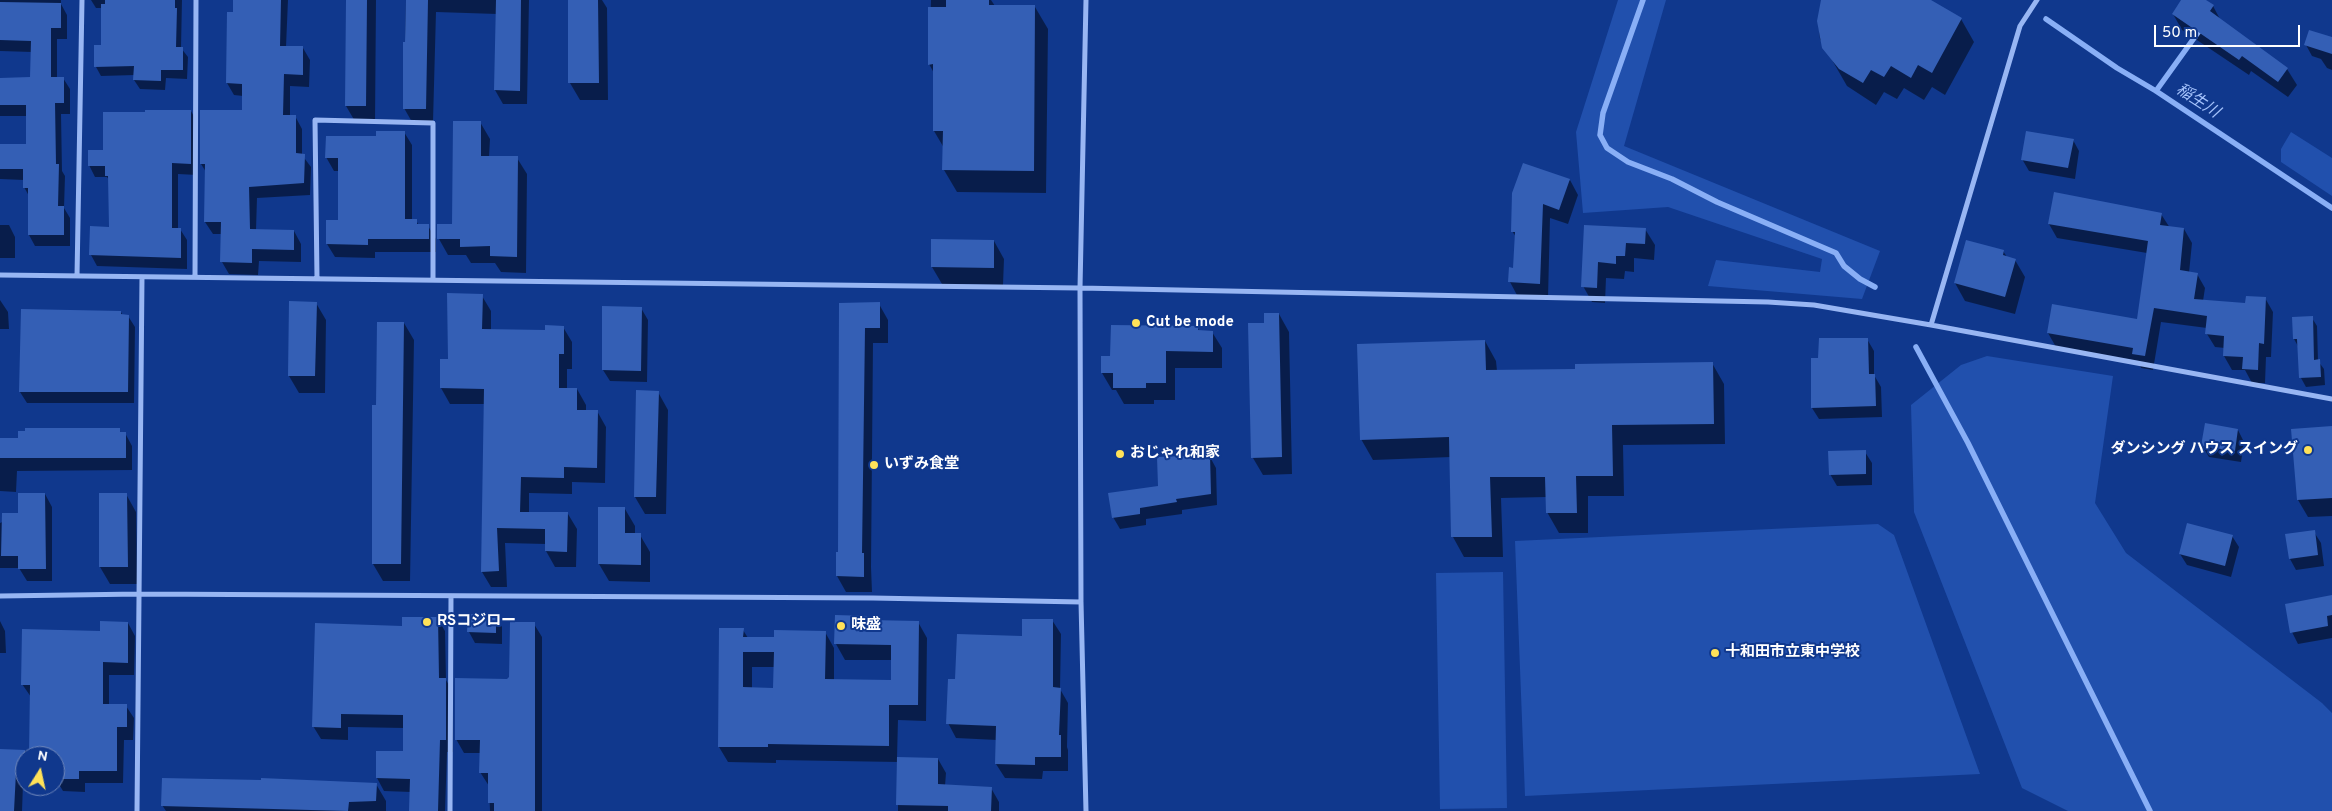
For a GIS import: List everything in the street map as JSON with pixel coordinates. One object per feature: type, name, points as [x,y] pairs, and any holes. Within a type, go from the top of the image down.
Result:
[{"type":"street","points":[[77,276],[82,0]]},
{"type":"street","points":[[195,277],[196,0]]},
{"type":"street","points":[[1086,0],[1080,288],[1081,602],[1086,811]]},
{"type":"street","points":[[1931,325],[2020,26],[2037,0]]},
{"type":"street","points":[[317,278],[315,120],[433,123],[433,279]]},
{"type":"street","points":[[0,275],[1080,288],[1768,302],[1814,306],[1931,325],[2332,399]]},
{"type":"street","points":[[138,811],[142,277]]},
{"type":"street","points":[[0,596],[140,594],[873,598],[1081,602]]},
{"type":"street","points":[[450,811],[451,596]]},
{"type":"shaded area","points":[[1618,0],[1666,0],[1624,146],[1880,251],[1862,299],[1708,286],[1716,260],[1820,272],[1822,259],[1668,207],[1583,213],[1576,132]]},
{"type":"shaded area","points":[[2291,132],[2332,158],[2332,196],[2281,162],[2281,149]]},
{"type":"shaded area","points":[[1987,356],[2113,376],[2095,503],[2126,553],[2322,703],[2332,713],[2332,811],[2068,811],[2022,788],[1914,512],[1911,405],[1961,365]]},
{"type":"shaded area","points":[[1878,524],[1894,535],[1980,774],[1525,796],[1515,541]]},
{"type":"shaded area","points":[[1503,572],[1507,808],[1440,809],[1436,573]]},
{"type":"building","points":[[105,0],[175,0],[175,8],[177,8],[176,47],[183,47],[183,70],[161,70],[161,81],[133,80],[134,66],[94,67],[94,45],[101,45],[101,4],[105,4]]},
{"type":"building","points":[[233,0],[281,0],[280,46],[303,46],[303,75],[284,74],[283,115],[296,115],[296,153],[305,154],[304,183],[249,187],[250,229],[294,230],[294,250],[252,249],[252,263],[220,262],[221,222],[204,222],[205,164],[200,164],[200,110],[242,110],[242,84],[226,83],[227,12],[233,12]]},
{"type":"building","points":[[346,0],[367,0],[366,106],[345,106]]},
{"type":"building","points":[[406,0],[428,0],[426,109],[403,109],[403,42],[405,42]]},
{"type":"building","points":[[496,0],[521,0],[520,91],[494,90]]},
{"type":"building","points":[[568,0],[598,0],[599,83],[568,83]]},
{"type":"building","points":[[946,0],[989,0],[989,5],[1035,5],[1034,171],[942,170],[943,131],[933,131],[933,64],[928,65],[928,7],[946,7]]},
{"type":"building","points":[[1821,0],[1931,0],[1962,18],[1932,73],[1918,65],[1911,78],[1891,66],[1884,77],[1871,70],[1863,83],[1839,69],[1822,48],[1817,21]]},
{"type":"building","points":[[2181,0],[2206,0],[2214,5],[2210,11],[2288,68],[2278,82],[2242,56],[2239,60],[2172,14]]},
{"type":"building","points":[[0,2],[61,3],[61,28],[51,28],[51,77],[64,77],[64,103],[55,103],[56,164],[59,164],[58,206],[64,206],[64,235],[28,235],[28,188],[23,188],[23,169],[0,169],[0,144],[26,144],[26,105],[0,105],[0,78],[30,77],[31,41],[0,40]]},
{"type":"building","points":[[2309,30],[2332,37],[2332,54],[2304,45]]},
{"type":"building","points":[[145,110],[191,110],[191,164],[172,163],[172,228],[181,228],[181,258],[89,255],[90,226],[109,227],[108,176],[105,176],[105,166],[88,166],[88,150],[103,150],[103,112],[145,112]]},
{"type":"building","points":[[453,121],[481,121],[481,156],[518,156],[517,257],[490,256],[490,246],[460,247],[460,239],[437,239],[437,224],[452,224]]},
{"type":"building","points":[[376,131],[405,131],[405,219],[417,219],[417,224],[429,224],[429,239],[368,239],[368,245],[326,244],[326,220],[338,220],[338,158],[325,158],[326,136],[376,136]]},
{"type":"building","points":[[2026,131],[2074,139],[2068,168],[2021,160]]},
{"type":"building","points":[[1523,163],[1570,179],[1559,210],[1543,204],[1540,284],[1508,282],[1509,267],[1513,268],[1515,232],[1511,232],[1512,193]]},
{"type":"building","points":[[2054,192],[2162,213],[2160,225],[2184,228],[2180,270],[2198,273],[2194,299],[2245,303],[2246,296],[2266,297],[2264,344],[2259,343],[2258,370],[2242,369],[2243,357],[2223,356],[2224,336],[2205,334],[2207,316],[2154,308],[2145,356],[2132,354],[2133,348],[2047,333],[2052,304],[2137,319],[2148,241],[2048,224]]},
{"type":"building","points":[[1584,225],[1646,228],[1645,244],[1626,243],[1625,256],[1616,256],[1616,264],[1598,262],[1597,288],[1581,287]]},
{"type":"building","points":[[931,239],[994,240],[994,268],[931,267]]},
{"type":"building","points":[[1966,240],[2004,250],[2003,255],[2016,259],[2005,297],[1954,283]]},
{"type":"building","points":[[447,293],[483,294],[482,329],[545,330],[545,325],[564,326],[564,354],[559,354],[559,388],[577,388],[577,410],[598,410],[597,468],[564,467],[564,478],[521,477],[520,512],[568,512],[567,552],[545,551],[545,529],[497,528],[499,571],[481,572],[484,389],[440,388],[440,359],[448,359]]},
{"type":"building","points":[[289,301],[317,302],[315,376],[288,376]]},
{"type":"building","points":[[880,302],[880,328],[865,328],[862,553],[864,553],[864,577],[836,576],[836,552],[838,552],[839,303]]},
{"type":"building","points":[[602,306],[642,307],[641,371],[602,370]]},
{"type":"building","points":[[21,309],[121,311],[121,314],[129,315],[128,392],[19,392]]},
{"type":"building","points":[[1264,313],[1279,313],[1282,457],[1251,458],[1248,323],[1264,323]]},
{"type":"building","points":[[2313,316],[2314,360],[2320,359],[2321,377],[2299,378],[2297,339],[2293,339],[2292,317]]},
{"type":"building","points":[[377,322],[404,322],[401,564],[372,564],[372,405],[376,405]]},
{"type":"building","points":[[1111,325],[1198,326],[1198,330],[1213,331],[1213,352],[1166,351],[1166,383],[1146,383],[1146,388],[1113,388],[1113,373],[1101,373],[1101,356],[1110,356]]},
{"type":"building","points":[[1819,338],[1868,338],[1869,374],[1875,374],[1876,406],[1811,408],[1811,358],[1818,358]]},
{"type":"building","points":[[1485,340],[1486,370],[1575,369],[1575,364],[1713,362],[1714,424],[1612,425],[1613,476],[1576,476],[1577,513],[1546,513],[1545,477],[1490,477],[1492,537],[1451,537],[1449,437],[1360,440],[1357,344]]},
{"type":"building","points":[[636,390],[659,391],[656,497],[634,497]]},
{"type":"building","points":[[2205,423],[2238,429],[2235,451],[2201,446]]},
{"type":"building","points":[[2332,426],[2332,498],[2297,500],[2291,429]]},
{"type":"building","points":[[25,428],[120,428],[120,432],[126,432],[126,458],[0,458],[0,438],[18,438],[18,431],[25,431]]},
{"type":"building","points":[[1866,450],[1866,474],[1829,475],[1828,451]]},
{"type":"building","points":[[1210,455],[1211,494],[1176,499],[1177,502],[1140,508],[1140,514],[1112,518],[1108,493],[1158,486],[1157,457]]},
{"type":"building","points":[[18,493],[45,493],[46,569],[18,569],[18,556],[1,556],[2,513],[18,513]]},
{"type":"building","points":[[99,493],[127,493],[128,567],[99,567]]},
{"type":"building","points":[[598,507],[625,507],[625,533],[641,533],[641,565],[598,564]]},
{"type":"building","points":[[2187,523],[2233,535],[2225,566],[2179,554]]},
{"type":"building","points":[[2315,530],[2318,555],[2289,559],[2285,534]]},
{"type":"building","points":[[2332,595],[2332,615],[2327,616],[2328,626],[2290,633],[2285,604]]},
{"type":"building","points":[[468,614],[496,614],[496,633],[467,632]]},
{"type":"building","points":[[835,615],[868,616],[868,620],[919,621],[918,705],[889,705],[889,746],[768,744],[768,747],[718,747],[719,628],[744,628],[743,637],[774,637],[774,630],[826,631],[825,679],[891,680],[891,645],[834,644]],"holes":[[[743,652],[774,652],[773,688],[743,687]]]},
{"type":"building","points":[[402,617],[438,617],[439,678],[446,678],[446,740],[440,740],[438,811],[409,811],[410,779],[376,778],[376,751],[403,751],[403,715],[341,714],[341,728],[312,727],[315,623],[402,626]]},
{"type":"building","points":[[1022,619],[1053,619],[1053,687],[1061,688],[1059,735],[1061,735],[1061,757],[1035,757],[1035,765],[995,764],[996,726],[946,724],[948,679],[955,679],[957,634],[1022,636]]},
{"type":"building","points":[[100,621],[128,622],[128,663],[103,662],[103,704],[127,704],[127,727],[117,727],[117,771],[79,771],[79,779],[65,779],[65,746],[29,746],[30,685],[21,685],[22,629],[100,631]]},
{"type":"building","points":[[510,622],[535,622],[535,811],[494,811],[494,803],[488,803],[488,773],[479,773],[480,740],[455,740],[455,678],[507,679],[509,677]]},
{"type":"building","points":[[0,749],[15,750],[14,811],[0,811]]},
{"type":"building","points":[[897,757],[938,758],[938,784],[992,787],[991,811],[948,811],[948,806],[896,805]]},
{"type":"building","points":[[162,778],[261,780],[261,778],[377,783],[376,801],[349,802],[348,811],[161,806]]},
{"type":"waterway","points":[[1643,0],[1603,113],[1600,135],[1607,148],[1628,162],[1672,179],[1717,202],[1836,253],[1844,266],[1860,279],[1875,287]]},
{"type":"waterway","name":"稲生川","points":[[2046,19],[2117,68],[2156,91],[2332,208]]},
{"type":"waterway","points":[[2156,91],[2202,27]]},
{"type":"waterway","points":[[1916,347],[1968,443],[2150,811]]},
{"type":"place","name":"Cut be mode","points":[[1136,323]]},
{"type":"place","name":"ダンシング ハウス スイング","points":[[2308,450]]},
{"type":"place","name":"おじゃれ和家","points":[[1120,454]]},
{"type":"place","name":"いずみ食堂","points":[[874,465]]},
{"type":"place","name":"RSコジロー","points":[[427,622]]},
{"type":"place","name":"味盛","points":[[841,626]]},
{"type":"place","name":"十和田市立東中学校","points":[[1715,653]]}]
